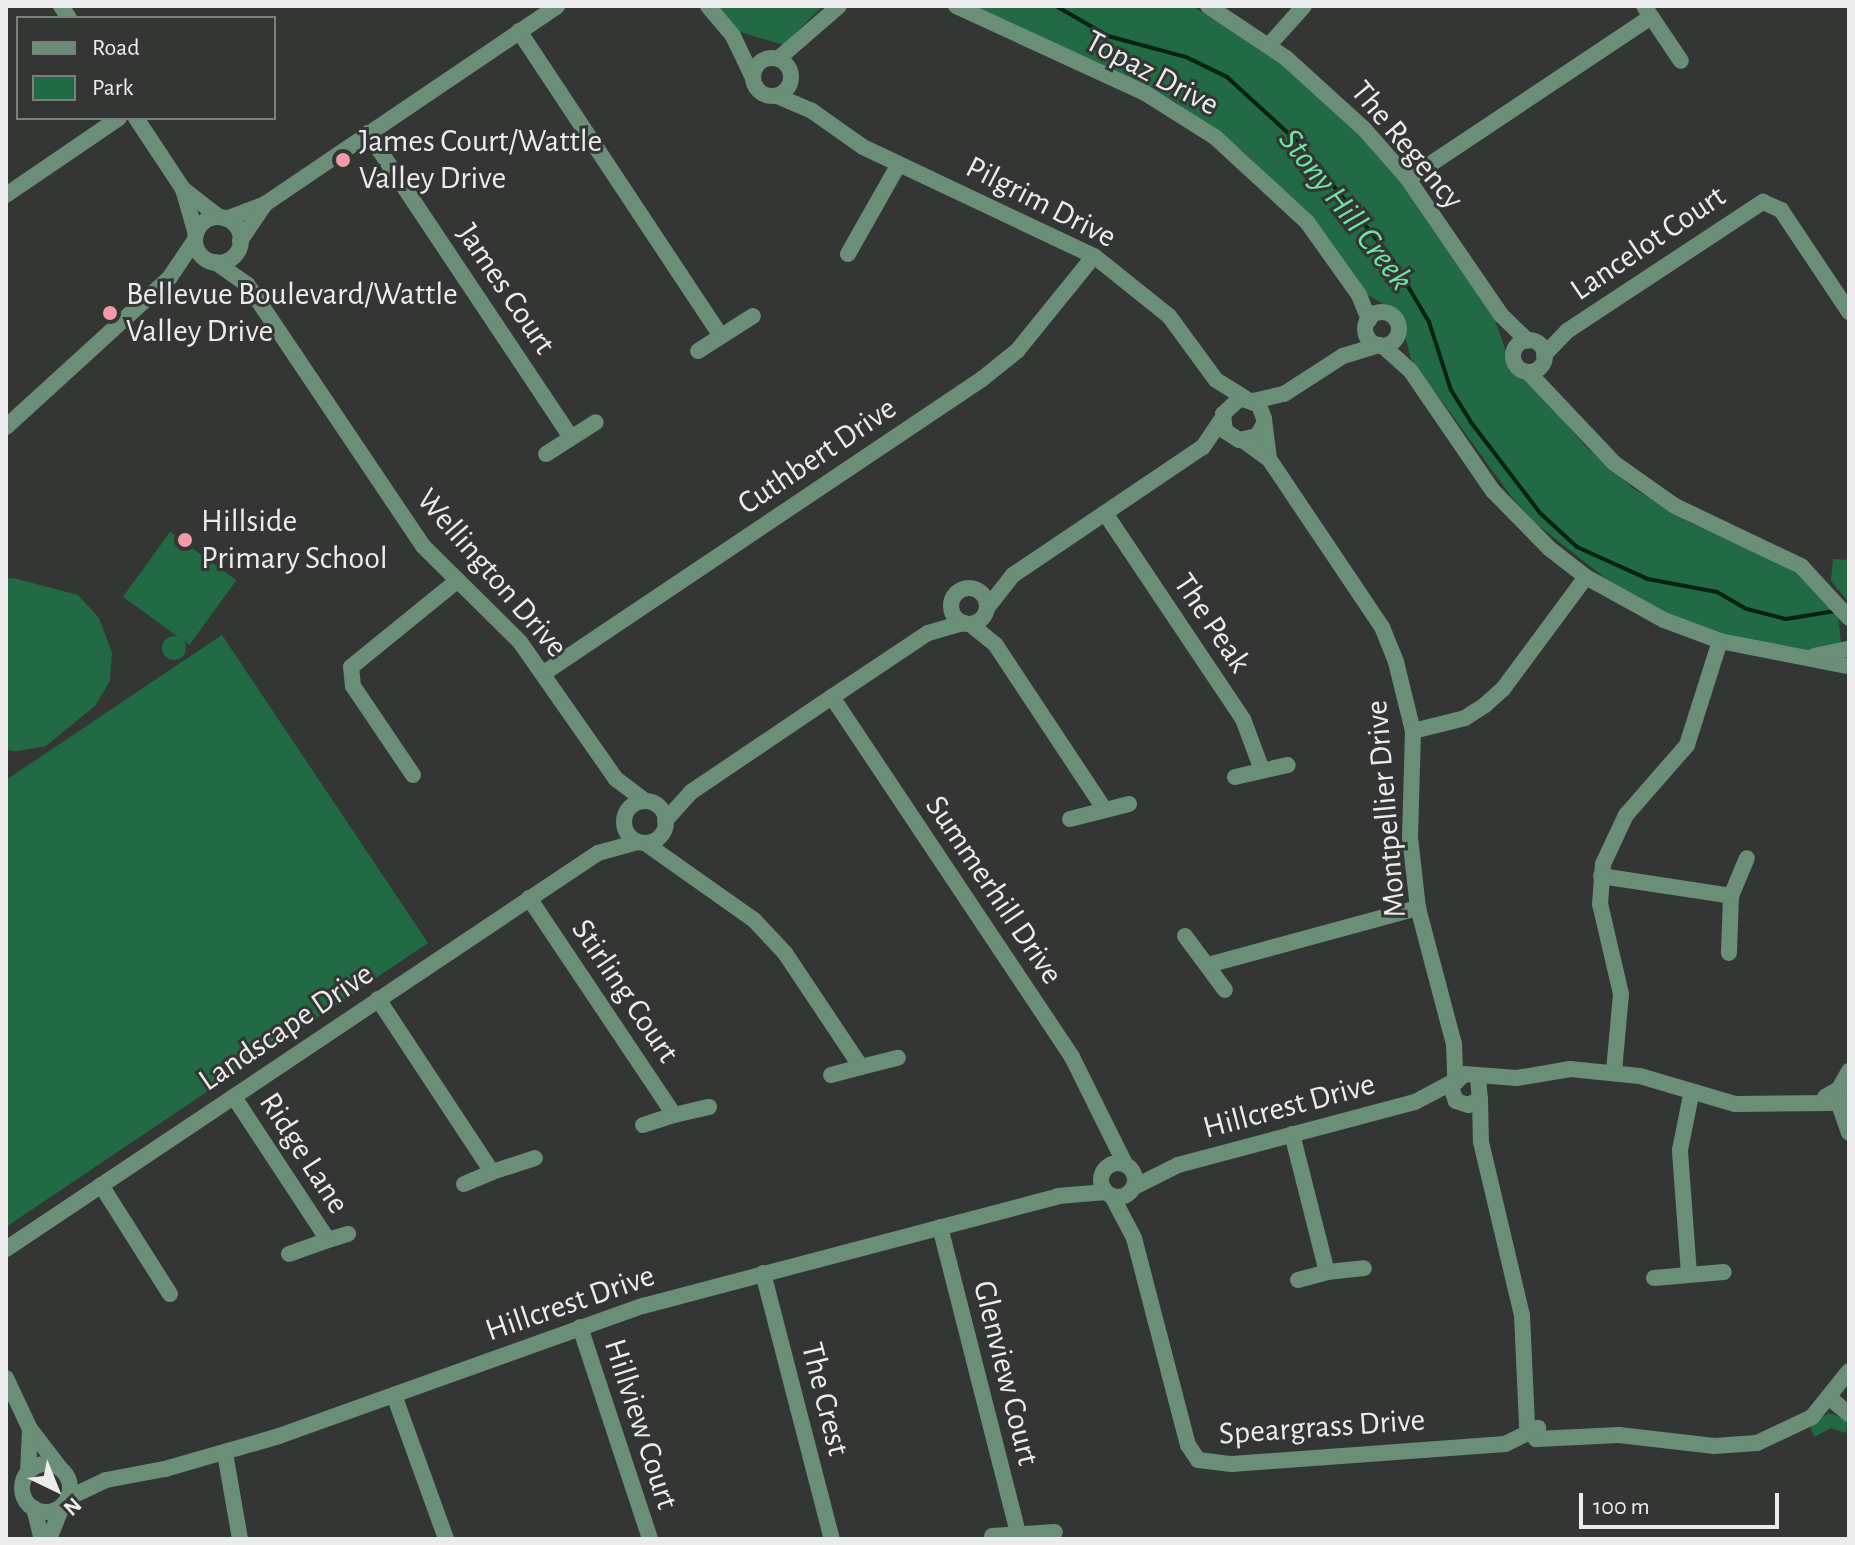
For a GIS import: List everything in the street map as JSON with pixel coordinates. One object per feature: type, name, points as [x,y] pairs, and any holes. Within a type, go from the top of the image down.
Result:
[{"type":"street","points":[[6,427],[170,277],[204,221],[265,204],[557,6]]},
{"type":"street","name":"Pilgrim Drive","points":[[708,6],[733,36],[761,93],[777,96],[812,111],[899,164],[1035,224],[1094,256],[1169,316],[1216,380],[1250,400]]},
{"type":"street","points":[[777,96],[782,67],[839,6]]},
{"type":"street","name":"Topaz Drive","points":[[956,6],[1145,93],[1206,131],[1278,191],[1359,295],[1373,319]]},
{"type":"street","name":"The Regency","points":[[1208,6],[1269,45],[1365,130],[1408,179],[1501,315],[1538,350]]},
{"type":"street","points":[[1269,45],[1304,6]]},
{"type":"street","points":[[1408,179],[1647,11],[1681,61]]},
{"type":"street","points":[[519,31],[721,336]]},
{"type":"street","name":"Pilgrim Drive","points":[[733,36],[782,67],[812,111]]},
{"type":"street","points":[[753,78],[756,66],[782,67]]},
{"type":"street","points":[[6,195],[116,120]]},
{"type":"street","points":[[137,120],[183,189],[195,237],[212,262]]},
{"type":"street","name":"James Court","points":[[368,133],[571,437]]},
{"type":"street","points":[[848,254],[899,164]]},
{"type":"street","points":[[183,189],[237,228],[240,244]]},
{"type":"street","name":"Lancelot Court","points":[[1538,350],[1763,202],[1781,210],[1849,312]]},
{"type":"street","points":[[170,277],[227,260],[265,204]]},
{"type":"street","name":"Wellington Drive","points":[[240,244],[247,284]]},
{"type":"street","name":"Cuthbert Drive","points":[[544,673],[982,379],[1028,339],[1094,256]]},
{"type":"street","name":"Wellington Drive","points":[[212,262],[247,284],[417,537],[457,581],[501,621],[544,673],[616,779],[648,802]]},
{"type":"street","name":"The Regency","points":[[1501,315],[1513,353]]},
{"type":"street","points":[[698,351],[753,316]]},
{"type":"street","points":[[1373,319],[1397,321],[1410,370]]},
{"type":"street","points":[[1373,319],[1367,335],[1410,370],[1493,491],[1550,549],[1586,577],[1664,620],[1720,641],[1809,657],[1848,668],[1849,648],[1809,657]]},
{"type":"street","points":[[1343,356],[1373,319]]},
{"type":"street","points":[[1203,447],[1257,436],[1284,394],[1343,356],[1381,345],[1399,332]]},
{"type":"street","points":[[1538,350],[1513,353],[1518,368],[1528,372],[1552,392],[1600,451],[1644,485],[1702,520],[1774,550],[1821,583],[1848,617],[1849,639]]},
{"type":"street","points":[[1528,372],[1538,350]]},
{"type":"street","points":[[1538,350],[1552,392]]},
{"type":"street","name":"Pilgrim Drive","points":[[1216,380],[1222,417]]},
{"type":"street","points":[[641,843],[658,838],[665,824],[691,792],[928,633],[962,589],[1013,575],[1203,447],[1229,404],[1284,394]]},
{"type":"street","points":[[1250,400],[1264,422]]},
{"type":"street","points":[[1222,417],[1225,431],[1242,441]]},
{"type":"street","points":[[546,454],[596,422]]},
{"type":"street","name":"Montpellier Drive","points":[[1264,422],[1269,459]]},
{"type":"street","name":"Montpellier Drive","points":[[1242,441],[1269,459],[1382,627],[1406,694],[1413,731],[1410,837],[1418,908],[1454,1044],[1457,1102]]},
{"type":"street","name":"The Peak","points":[[1105,513],[1243,719],[1262,770]]},
{"type":"street","points":[[928,633],[967,623],[986,611],[1013,575]]},
{"type":"street","points":[[1413,731],[1465,718],[1494,697],[1586,577]]},
{"type":"street","points":[[413,775],[353,686],[351,667],[457,581]]},
{"type":"street","points":[[974,588],[983,594],[995,644],[1105,810]]},
{"type":"street","points":[[952,603],[956,618],[995,644]]},
{"type":"street","points":[[1614,1071],[1621,994],[1602,920],[1601,876],[1618,827],[1687,745],[1720,641]]},
{"type":"street","name":"Summerhill Drive","points":[[832,697],[1072,1057],[1127,1166],[1132,1190]]},
{"type":"street","points":[[1235,777],[1288,765]]},
{"type":"street","name":"Wellington Drive","points":[[616,779],[625,816]]},
{"type":"street","points":[[691,792],[648,802],[625,816],[628,835],[675,862],[754,920],[785,953],[861,1067]]},
{"type":"street","points":[[648,802],[665,824],[675,862]]},
{"type":"street","points":[[1070,819],[1129,804]]},
{"type":"street","name":"Landscape Drive","points":[[598,853],[625,816]]},
{"type":"street","name":"Landscape Drive","points":[[6,1249],[598,853],[641,843]]},
{"type":"street","points":[[1729,953],[1731,896],[1747,858]]},
{"type":"street","points":[[1601,876],[1731,896]]},
{"type":"street","name":"Stirling Court","points":[[529,898],[674,1115]]},
{"type":"street","points":[[1208,965],[1418,908]]},
{"type":"street","points":[[1185,936],[1225,990]]},
{"type":"street","points":[[378,999],[492,1172]]},
{"type":"street","name":"Montpellier Drive","points":[[1454,1044],[1476,1077]]},
{"type":"street","points":[[831,1075],[898,1058]]},
{"type":"street","points":[[1842,1100],[1750,1105],[1691,1095],[1614,1071],[1570,1069],[1517,1078],[1476,1077],[1481,1142],[1518,1292],[1533,1431],[1579,1438],[1654,1436],[1743,1446],[1792,1430],[1831,1399],[1849,1371]]},
{"type":"street","points":[[1849,1071],[1842,1100],[1849,1133]]},
{"type":"street","name":"Hillcrest Drive","points":[[1415,1102],[1454,1080],[1476,1077]]},
{"type":"street","points":[[1480,1098],[1517,1078]]},
{"type":"street","points":[[1689,1274],[1680,1150],[1691,1095]]},
{"type":"street","name":"Ridge Lane","points":[[234,1097],[328,1240]]},
{"type":"street","name":"Hillcrest Drive","points":[[66,1501],[106,1480],[225,1453],[580,1327],[763,1273],[1058,1196],[1132,1190],[1178,1165],[1415,1102],[1472,1104],[1480,1098]]},
{"type":"street","points":[[1457,1102],[1481,1142]]},
{"type":"street","points":[[643,1125],[709,1107]]},
{"type":"street","name":"Summerhill Drive","points":[[1101,1118],[1104,1172],[1109,1194]]},
{"type":"street","points":[[1292,1134],[1327,1272]]},
{"type":"street","points":[[464,1184],[535,1158]]},
{"type":"street","name":"Hillcrest Drive","points":[[1058,1196],[1104,1172],[1127,1166],[1178,1165]]},
{"type":"street","points":[[101,1185],[170,1294]]},
{"type":"street","name":"Speargrass Drive","points":[[1132,1190],[1134,1238],[1188,1445],[1198,1460],[1232,1464],[1491,1444],[1533,1431]]},
{"type":"street","name":"Speargrass Drive","points":[[1109,1194],[1134,1238]]},
{"type":"street","name":"Glenview Court","points":[[940,1227],[1018,1534]]},
{"type":"street","name":"Ridge Lane","points":[[289,1254],[348,1234]]},
{"type":"street","points":[[1298,1280],[1327,1272],[1364,1268]]},
{"type":"street","points":[[1654,1278],[1724,1272]]},
{"type":"street","name":"The Crest","points":[[763,1273],[832,1539]]},
{"type":"street","name":"Hillview Court","points":[[580,1327],[650,1539]]},
{"type":"street","points":[[6,1378],[30,1429],[63,1471],[66,1501],[49,1539]]},
{"type":"street","points":[[394,1395],[446,1539]]},
{"type":"street","points":[[1831,1399],[1849,1414]]},
{"type":"street","points":[[30,1429],[28,1472],[23,1492],[34,1508],[42,1539]]},
{"type":"street","points":[[225,1453],[240,1539]]},
{"type":"street","points":[[28,1472],[47,1464],[63,1471]]},
{"type":"street","name":"Hillcrest Drive","points":[[63,1471],[106,1480]]},
{"type":"street","points":[[34,1508],[49,1512],[66,1501]]},
{"type":"street","points":[[992,1536],[1055,1532]]},
{"type":"green space","points":[[715,6],[823,6],[783,45],[737,31]]},
{"type":"green space","points":[[974,6],[1192,6],[1285,63],[1367,141],[1404,185],[1495,320],[1513,372],[1530,380],[1585,446],[1633,488],[1692,524],[1754,549],[1803,577],[1838,614],[1841,644],[1834,650],[1799,651],[1755,643],[1688,624],[1628,596],[1534,522],[1511,496],[1411,359],[1399,313],[1368,295],[1307,214],[1243,151],[1173,100]]},
{"type":"green space","points":[[170,532],[236,580],[189,645],[123,597]]},
{"type":"green space","points":[[1833,559],[1849,560],[1849,603],[1831,581]]},
{"type":"green space","points":[[14,578],[78,595],[99,618],[112,653],[110,681],[95,706],[46,746],[17,751],[6,750],[6,579]]},
{"type":"green space","points":[[222,635],[428,943],[6,1227],[6,780]]},
{"type":"green space","points":[[174,636],[183,639],[186,648],[183,657],[174,660],[165,657],[162,648],[165,639]]},
{"type":"green space","points":[[1829,1413],[1848,1420],[1846,1433],[1831,1428],[1814,1437],[1810,1425]]},
{"type":"waterway","name":"Stony Hill Creek","points":[[1056,6],[1108,36],[1186,57],[1227,77],[1299,143],[1390,256],[1429,322],[1451,390],[1470,421],[1540,513],[1577,547],[1648,579],[1717,592],[1747,609],[1786,619],[1835,611]]},
{"type":"place","name":"James Court/Wattle Valley Drive","points":[[343,160]]},
{"type":"place","name":"Bellevue Boulevard/Wattle Valley Drive","points":[[110,313]]},
{"type":"place","name":"Hillside Primary School","points":[[185,540]]}]
